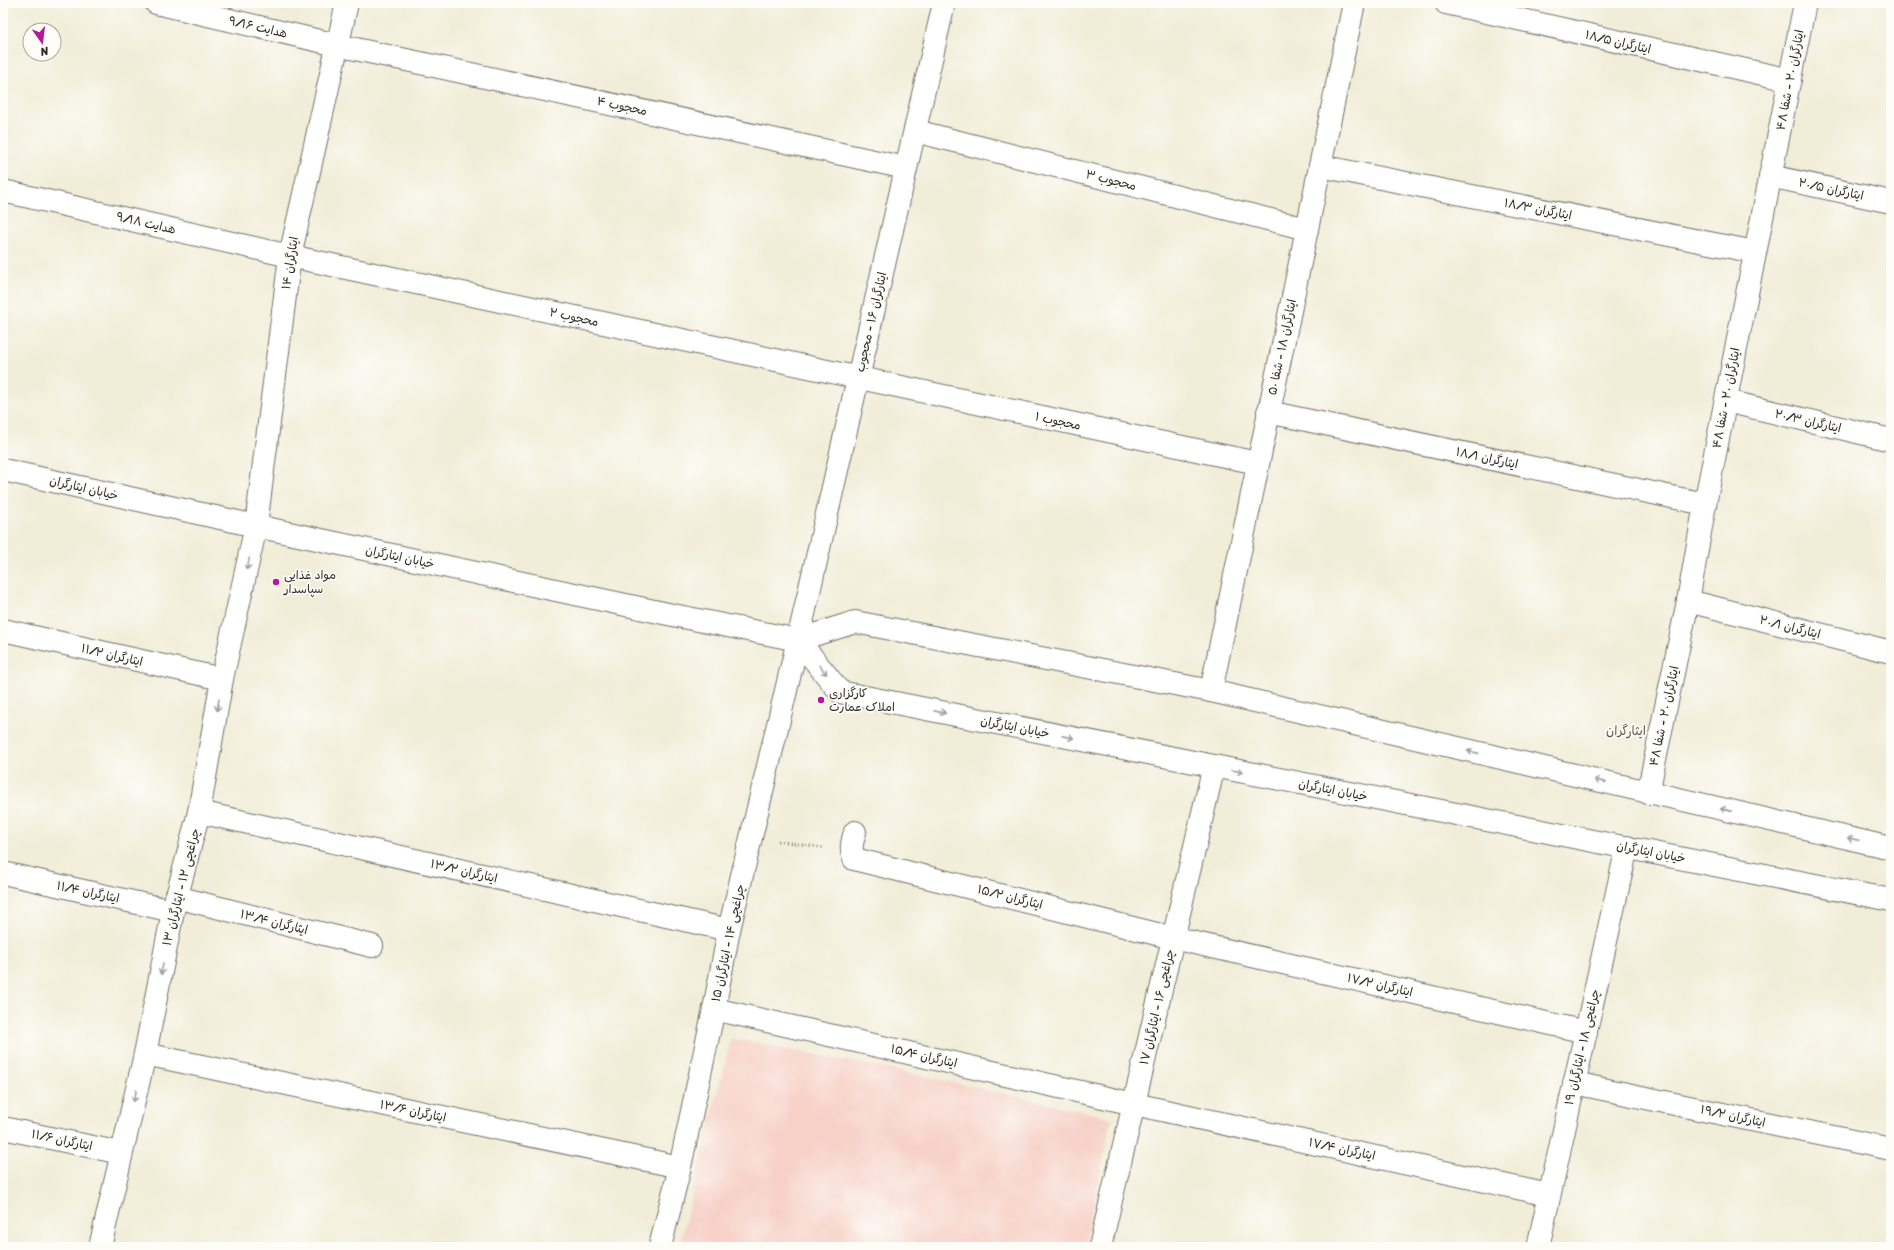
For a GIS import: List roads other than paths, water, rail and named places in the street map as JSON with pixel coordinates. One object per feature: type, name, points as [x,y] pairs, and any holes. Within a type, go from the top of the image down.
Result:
[{"type":"street","name":"هدایت ۹/۱۶","points":[[156,3],[338,45]]},
{"type":"street","name":"ایثارگران ۱۴","points":[[256,526],[290,256],[347,3]]},
{"type":"street","name":"ایثارگران ۱۶ - محجوب","points":[[798,640],[944,3]]},
{"type":"street","name":"ایثارگران ۱۸ - شفا ۵۰","points":[[1211,691],[1257,463],[1354,3]]},
{"type":"street","name":"ایثارگران ۱۸/۵","points":[[1446,3],[1790,80]]},
{"type":"street","name":"ایثارگران ۲۰ - شفا ۴۸","points":[[1648,792],[1688,601],[1705,504],[1805,3]]},
{"type":"street","name":"محجوب ۴","points":[[338,45],[906,168]]},
{"type":"street","name":"محجوب ۳","points":[[915,131],[1307,229]]},
{"type":"street","name":"ایثارگران ۱۸/۳","points":[[1320,166],[1755,252]]},
{"type":"street","name":"ایثارگران ۲۰/۵","points":[[1770,176],[1891,202]]},
{"type":"street","name":"هدایت ۹/۱۸","points":[[3,191],[290,256]]},
{"type":"street","name":"محجوب ۲","points":[[290,256],[858,379]]},
{"type":"street","name":"محجوب ۱","points":[[858,379],[1257,463]]},
{"type":"street","name":"ایثارگران ۲۰/۳","points":[[1726,401],[1891,440]]},
{"type":"street","name":"ایثارگران ۱۸/۱","points":[[1268,412],[1705,504]]},
{"type":"street","name":"خیابان ایثارگران","points":[[3,470],[256,526],[668,614],[798,640],[855,622],[1211,691],[1891,848]]},
{"type":"street","name":"چراغچی ۱۲ - ایثارگران ۱۳","points":[[100,1247],[145,1054],[175,904],[199,812],[222,679],[256,526]]},
{"type":"street","name":"ایثارگران ۲۰/۱","points":[[1688,601],[1891,652]]},
{"type":"street","name":"ایثارگران ۱۱/۲","points":[[3,630],[222,679]]},
{"type":"street","name":"خیابان ایثارگران","points":[[798,640],[840,692],[1891,900]]},
{"type":"street","name":"چراغچی ۱۴ - ایثارگران ۱۵","points":[[660,1247],[680,1167],[714,1009],[729,930],[798,640]]},
{"type":"street","name":"چراغچی ۱۶ - ایثارگران ۱۷","points":[[1100,1247],[1214,766]]},
{"type":"street","name":"ایثارگران ۱۳/۲","points":[[199,812],[729,930]]},
{"type":"street","name":"ایثارگران ۱۵/۲","points":[[853,842],[854,859],[1174,938]]},
{"type":"street","name":"چراغچی ۱۸ - ایثارگران ۱۹","points":[[1538,1247],[1627,847]]},
{"type":"street","name":"ایثارگران ۱۱/۴","points":[[3,873],[175,904]]},
{"type":"street","name":"ایثارگران ۱۳/۴","points":[[175,904],[372,946]]},
{"type":"street","name":"ایثارگران ۱۷/۲","points":[[1174,938],[1586,1032]]},
{"type":"street","name":"ایثارگران ۱۵/۴","points":[[714,1009],[1134,1104]]},
{"type":"street","name":"ایثارگران ۱۳/۶","points":[[145,1054],[680,1167]]},
{"type":"street","name":"ایثارگران ۱۹/۲","points":[[1574,1083],[1891,1150]]},
{"type":"street","name":"ایثارگران ۱۷/۴","points":[[1134,1104],[1550,1195]]},
{"type":"street","name":"ایثارگران ۱۱/۶","points":[[3,1128],[121,1153]]},
{"type":"place","name":"مواد غذایی سپاسدار","points":[[276,582]]},
{"type":"place","name":"کارگزاری املاک عمارت","points":[[821,700]]},
{"type":"district","name":"ایثارگران","points":[[1626,730]]}]
